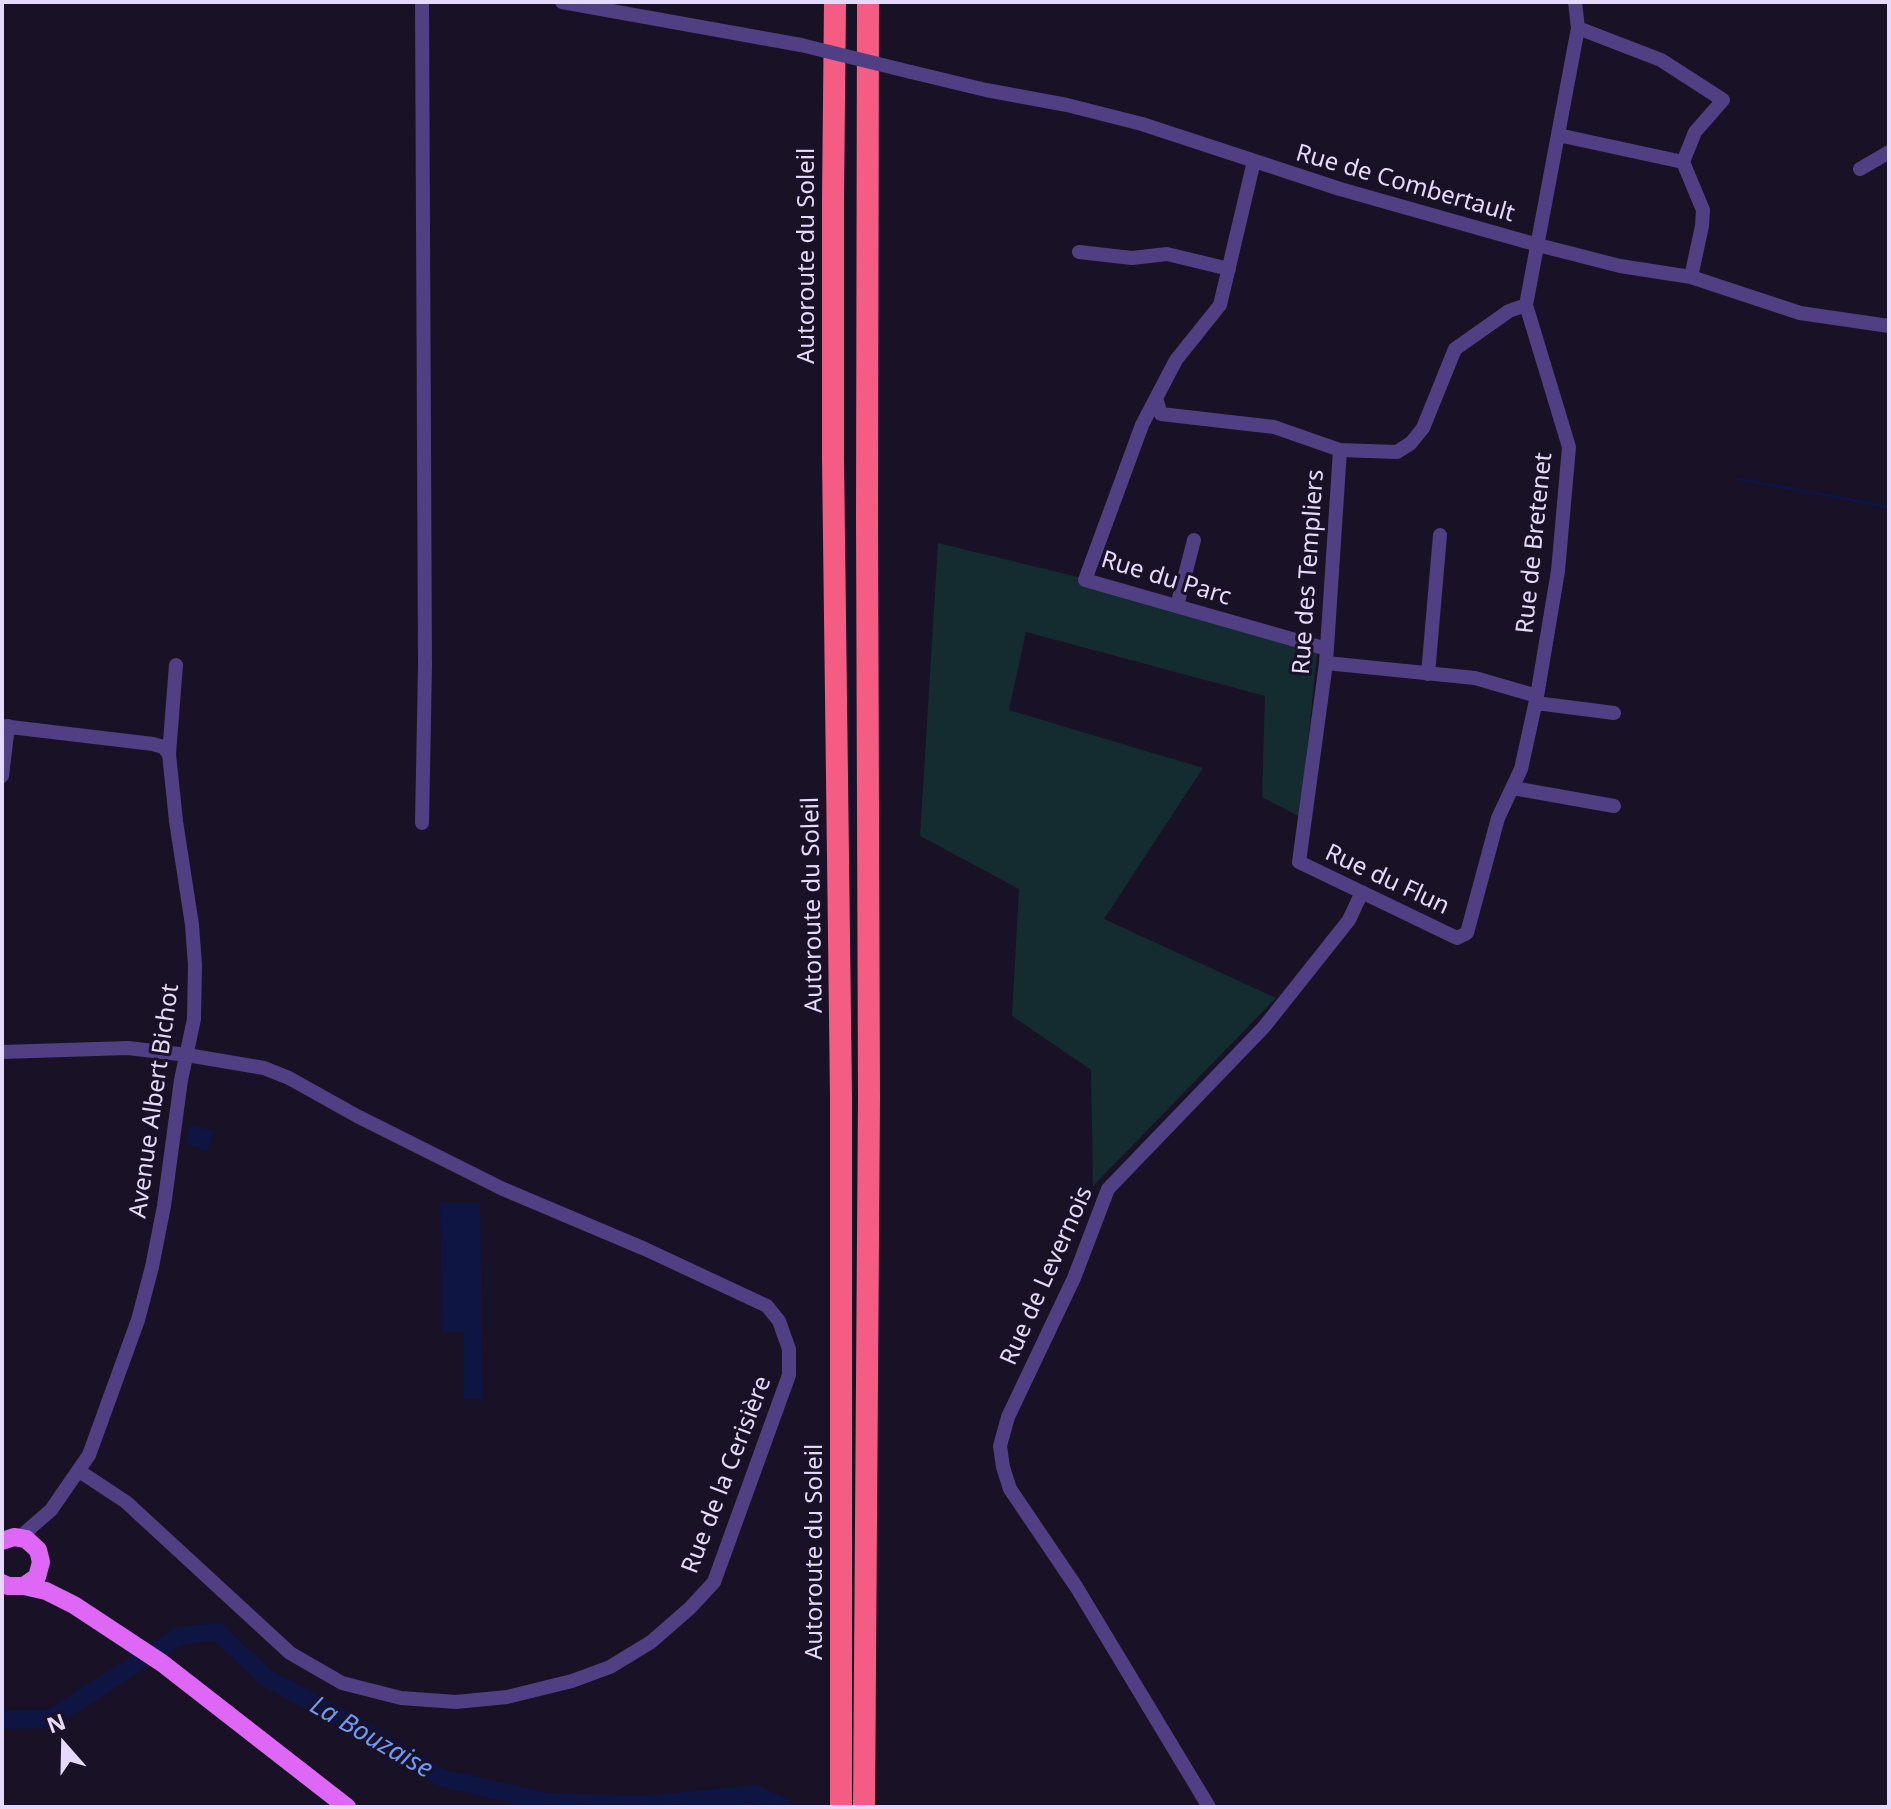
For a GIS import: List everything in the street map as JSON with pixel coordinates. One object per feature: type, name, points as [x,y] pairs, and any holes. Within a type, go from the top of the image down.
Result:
[{"type":"highway","name":"Autoroute du Soleil","points":[[835,2],[833,471],[841,1096],[841,1807]]},
{"type":"highway","points":[[864,1807],[869,1129],[868,2]]},
{"type":"main road","points":[[8,1538],[31,1541],[45,1573],[74,1605]]},
{"type":"main road","points":[[24,1586],[37,1577],[40,1556]]},
{"type":"main road","points":[[2,1583],[35,1587],[74,1605],[162,1663],[347,1807]]},
{"type":"street","points":[[422,2],[425,666],[422,823]]},
{"type":"street","name":"Rue de Combertault","points":[[562,2],[801,45],[986,90],[1067,105],[1142,124],[1340,189],[1538,245],[1620,266],[1691,277],[1800,313],[1889,326]]},
{"type":"street","points":[[1526,305],[1578,28],[1575,2]]},
{"type":"street","points":[[1578,28],[1661,60],[1723,100],[1695,132],[1683,162],[1703,210],[1691,277]]},
{"type":"street","points":[[1558,135],[1683,162]]},
{"type":"street","points":[[1860,169],[1889,152]]},
{"type":"street","points":[[1254,161],[1220,305],[1176,360],[1156,398],[1161,414],[1274,427],[1340,450]]},
{"type":"street","points":[[1079,252],[1132,258],[1167,254],[1229,269]]},
{"type":"street","name":"Rue des Templiers","points":[[1299,862],[1326,656],[1340,450],[1397,452],[1411,443],[1423,428],[1455,349],[1509,311],[1526,305]]},
{"type":"street","name":"Rue de Bretenet","points":[[1457,938],[1467,933],[1498,818],[1521,769],[1558,571],[1569,447],[1526,305]]},
{"type":"street","name":"Rue du Parc","points":[[1156,398],[1142,425],[1085,580],[1177,606],[1326,656],[1428,674],[1475,678],[1536,700],[1614,713]]},
{"type":"street","points":[[1428,674],[1440,535]]},
{"type":"street","points":[[1177,606],[1194,540]]},
{"type":"street","name":"Avenue Albert Bichot","points":[[79,1471],[89,1455],[145,1294],[164,1206],[172,1135],[194,1019],[192,925],[169,754],[176,665]]},
{"type":"street","points":[[2,776],[5,726],[153,744],[163,747],[169,754]]},
{"type":"street","points":[[1513,788],[1614,806]]},
{"type":"street","name":"Rue du Flun","points":[[1299,862],[1457,938]]},
{"type":"street","name":"Rue de Levernois","points":[[1209,1807],[1084,1600],[1010,1489],[1000,1446],[1008,1417],[1074,1278],[1108,1189],[1264,1027],[1349,920],[1362,892]]},
{"type":"street","name":"Rue de la Cerisière","points":[[2,1052],[128,1048],[264,1068],[503,1189],[645,1249],[767,1306],[779,1321],[789,1349],[789,1375],[714,1582],[651,1642],[610,1667],[572,1681],[507,1697],[456,1702],[401,1698],[342,1683],[290,1653],[126,1502],[79,1471]]},
{"type":"street","points":[[40,1556],[42,1532],[51,1510],[79,1471]]},
{"type":"street","points":[[8,1538],[51,1510]]},
{"type":"green space","points":[[938,543],[1082,578],[1318,646],[1300,817],[1262,797],[1265,696],[1026,632],[1009,710],[1203,768],[1104,919],[1276,998],[1093,1186],[1091,1070],[1012,1016],[1019,889],[920,836]]},
{"type":"shaded area","points":[[191,1124],[213,1131],[207,1151],[185,1144]]},
{"type":"shaded area","points":[[440,1203],[480,1203],[483,1399],[464,1399],[463,1332],[442,1332]]},
{"type":"waterway","points":[[1738,479],[1889,507]]},
{"type":"waterway","name":"La Bouzaise","points":[[2,1720],[50,1719],[179,1636],[218,1632],[266,1678],[347,1721],[442,1778],[547,1802],[644,1805],[755,1794],[783,1807]]}]
